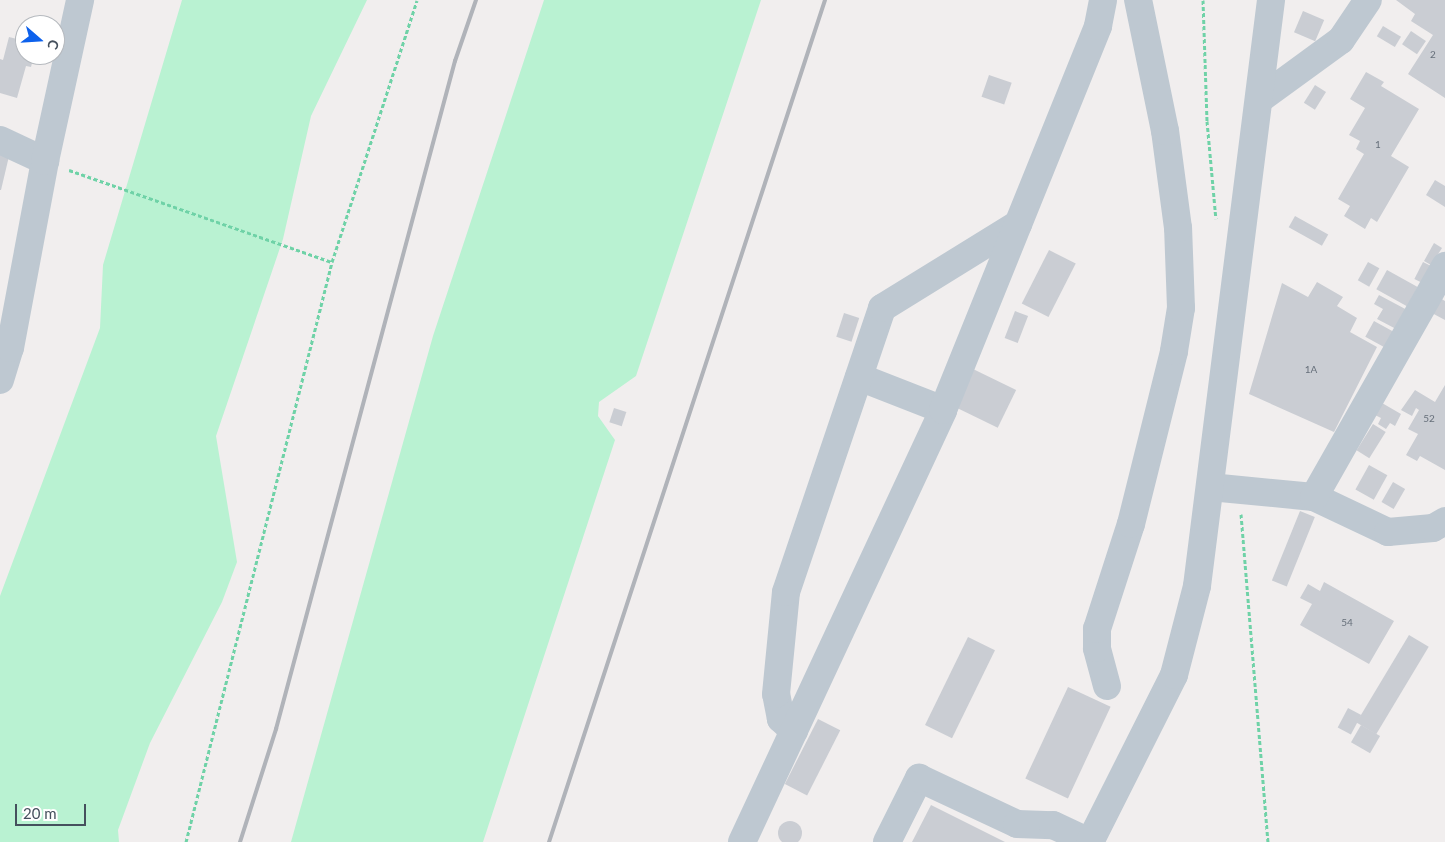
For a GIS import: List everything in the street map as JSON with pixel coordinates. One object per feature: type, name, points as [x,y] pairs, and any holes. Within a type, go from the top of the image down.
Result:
[{"type":"street","points":[[0,380],[10,348],[45,161],[80,0]]},
{"type":"street","points":[[742,842],[943,410],[1098,26],[1103,0]]},
{"type":"street","points":[[1107,686],[1097,648],[1098,629],[1133,514],[1174,351],[1181,308],[1178,228],[1165,132],[1138,0]]},
{"type":"street","points":[[887,842],[919,778],[1017,824],[1053,826],[1089,842],[1174,675],[1197,586],[1271,0]]},
{"type":"street","points":[[1260,99],[1342,40],[1368,0]]},
{"type":"street","points":[[0,140],[45,161]]},
{"type":"street","points":[[794,731],[781,719],[776,694],[786,592],[882,308],[1018,224]]},
{"type":"street","points":[[1314,497],[1445,266]]},
{"type":"street","points":[[859,377],[943,410]]},
{"type":"street","points":[[1210,487],[1314,497],[1388,532],[1433,528],[1445,521]]},
{"type":"path","points":[[186,842],[332,262],[417,0]]},
{"type":"path","points":[[45,161],[332,262]]},
{"type":"green space","points":[[182,0],[367,0],[311,116],[283,239],[216,436],[237,562],[222,602],[150,743],[118,830],[119,842],[0,842],[0,596],[100,328],[103,265]]},
{"type":"green space","points":[[544,0],[761,0],[636,376],[599,402],[598,416],[615,440],[483,842],[291,842],[433,336]]},
{"type":"building","points":[[1396,0],[1445,0],[1445,98],[1408,74],[1433,35],[1411,21],[1415,14]]},
{"type":"building","points":[[1303,11],[1324,20],[1315,41],[1294,32]]},
{"type":"building","points":[[1383,26],[1401,37],[1395,47],[1377,36]]},
{"type":"building","points":[[1411,31],[1426,41],[1417,54],[1402,44]]},
{"type":"building","points":[[9,37],[15,38],[15,65],[32,65],[31,67],[26,66],[17,98],[0,93],[0,59],[3,60]]},
{"type":"building","points":[[1366,72],[1384,82],[1381,86],[1419,109],[1391,156],[1409,167],[1377,222],[1371,218],[1365,229],[1344,216],[1350,206],[1338,199],[1364,154],[1356,149],[1360,141],[1349,135],[1365,108],[1350,99]]},
{"type":"building","points":[[989,75],[1012,83],[1004,105],[982,97]]},
{"type":"building","points":[[1315,85],[1326,92],[1315,110],[1304,103]]},
{"type":"building","points":[[0,149],[10,152],[1,190],[0,190]]},
{"type":"building","points":[[1435,180],[1445,186],[1445,207],[1426,195]]},
{"type":"building","points":[[1295,216],[1328,234],[1322,246],[1289,227]]},
{"type":"building","points":[[1434,243],[1442,248],[1431,265],[1424,261]]},
{"type":"building","points":[[1049,250],[1076,264],[1048,317],[1022,303]]},
{"type":"building","points":[[1368,262],[1379,268],[1369,287],[1358,280]]},
{"type":"building","points":[[1423,262],[1431,266],[1422,283],[1414,279]]},
{"type":"building","points":[[1387,270],[1418,287],[1407,306],[1376,289]]},
{"type":"building","points":[[1317,282],[1343,297],[1337,306],[1357,318],[1350,332],[1377,347],[1334,432],[1249,394],[1282,283],[1308,297]]},
{"type":"building","points":[[1379,295],[1409,311],[1398,330],[1377,319],[1383,309],[1374,304]]},
{"type":"building","points":[[1438,297],[1445,301],[1445,320],[1430,312]]},
{"type":"building","points":[[1015,311],[1028,316],[1018,343],[1005,338]]},
{"type":"building","points":[[844,313],[859,318],[851,342],[836,337]]},
{"type":"building","points":[[1374,321],[1396,333],[1387,349],[1365,337]]},
{"type":"building","points":[[973,369],[1016,390],[998,428],[955,407]]},
{"type":"building","points":[[1445,385],[1445,470],[1420,456],[1417,461],[1406,455],[1418,434],[1408,429],[1419,410],[1416,408],[1412,416],[1401,410],[1415,390],[1435,402]]},
{"type":"building","points":[[1382,403],[1401,414],[1395,426],[1390,423],[1386,429],[1378,424],[1381,418],[1375,415]]},
{"type":"building","points":[[614,408],[626,412],[622,426],[609,422]]},
{"type":"building","points":[[1373,424],[1386,432],[1369,458],[1357,450]]},
{"type":"building","points":[[1369,465],[1387,475],[1374,500],[1355,489]]},
{"type":"building","points":[[1393,482],[1405,489],[1394,509],[1382,502]]},
{"type":"building","points":[[1300,511],[1315,517],[1287,587],[1272,581]]},
{"type":"building","points":[[1324,582],[1394,621],[1369,664],[1300,625],[1312,604],[1300,598],[1308,584],[1320,591]]},
{"type":"building","points":[[1409,635],[1429,647],[1376,734],[1356,722]]},
{"type":"building","points":[[968,637],[995,650],[952,738],[925,725]]},
{"type":"building","points":[[1068,687],[1111,707],[1068,798],[1025,779]]},
{"type":"building","points":[[1348,708],[1361,715],[1351,734],[1338,727]]},
{"type":"building","points":[[818,719],[840,730],[807,795],[785,784]]},
{"type":"building","points":[[1361,725],[1380,736],[1370,753],[1351,742]]},
{"type":"building","points":[[931,805],[1005,842],[912,842]]},
{"type":"building","points":[[790,821],[798,825],[802,833],[798,841],[790,845],[782,841],[778,833],[782,825]]},
{"type":"railway","points":[[240,842],[276,729],[455,61],[476,0]]},
{"type":"railway","points":[[549,842],[825,0]]}]
